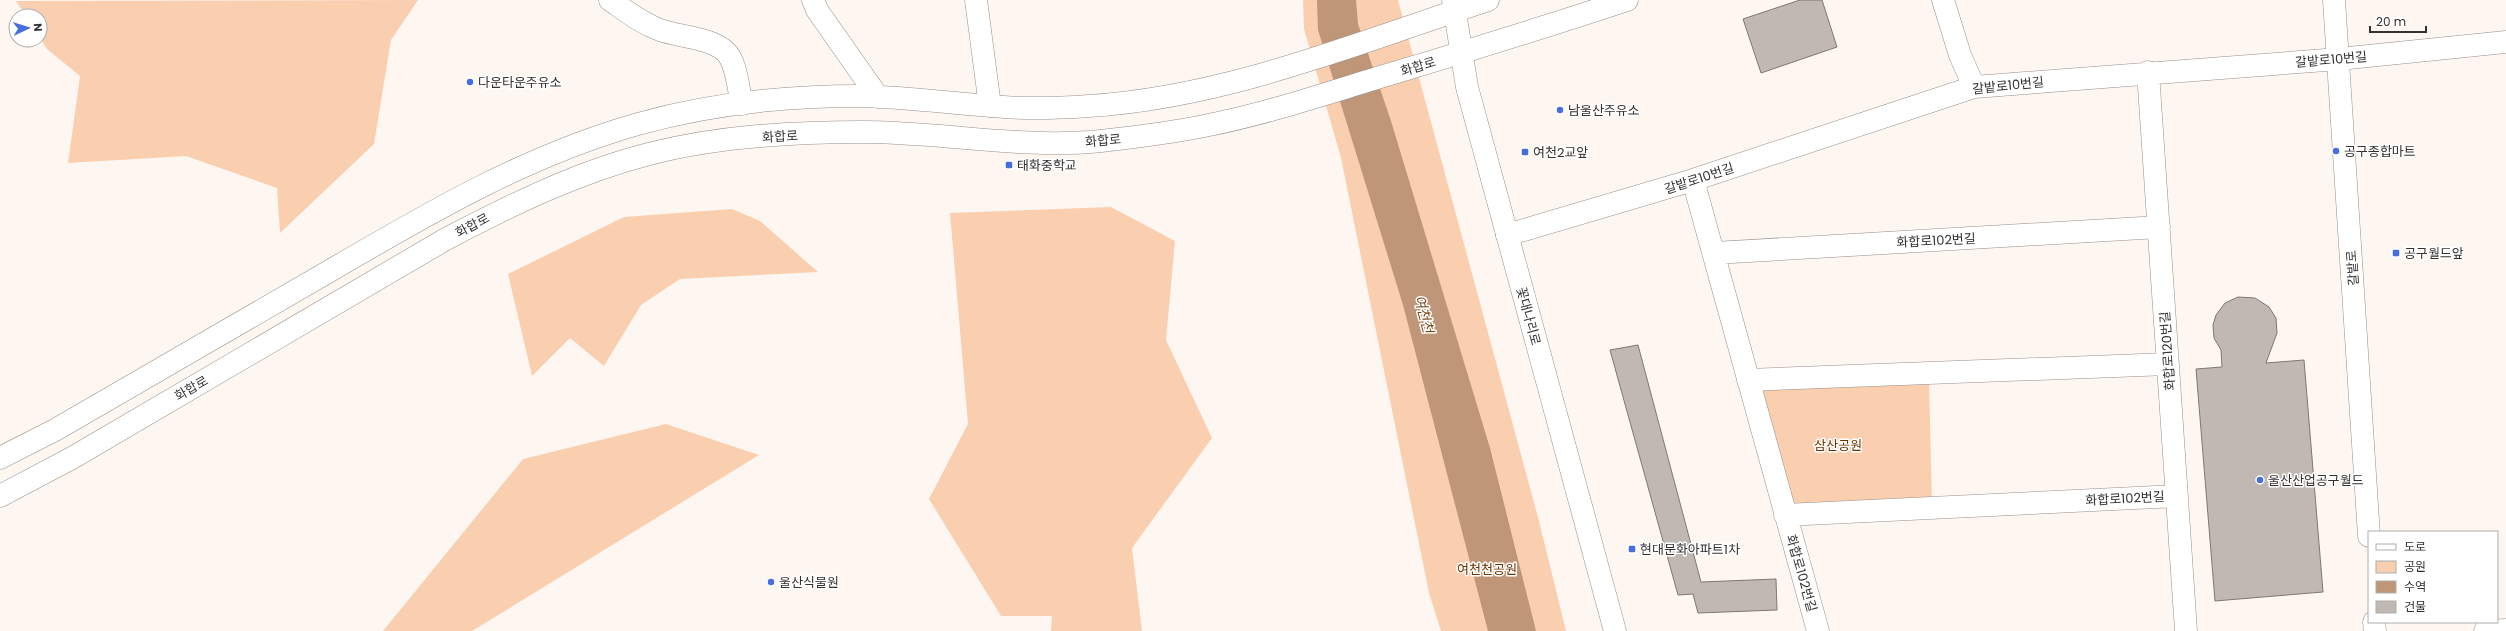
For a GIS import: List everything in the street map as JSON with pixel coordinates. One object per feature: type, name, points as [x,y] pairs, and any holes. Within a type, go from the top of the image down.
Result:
[{"type":"main road","points":[[610,0],[642,22],[660,30],[712,44],[725,52],[731,59],[742,104]]},
{"type":"main road","points":[[813,0],[817,10],[878,97]]},
{"type":"main road","points":[[976,0],[990,106]]},
{"type":"main road","points":[[0,458],[55,430],[425,215],[497,177],[560,150],[640,124],[742,104],[809,98],[878,97],[990,106],[1046,108],[1139,101],[1242,80],[1287,67],[1410,26],[1453,6],[1488,0]]},
{"type":"main road","name":"화합로","points":[[0,496],[72,458],[446,239],[508,206],[572,179],[648,154],[702,143],[749,138],[855,133],[907,134],[1007,143],[1098,141],[1203,127],[1299,102],[1628,0]]},
{"type":"main road","points":[[1942,0],[1960,55],[1974,87]]},
{"type":"main road","name":"갈밭로","points":[[2334,0],[2369,531]]},
{"type":"main road","name":"꽃대나리로","points":[[1453,6],[1460,53],[1507,235],[1615,631]]},
{"type":"main road","name":"갈밭로10번길","points":[[1507,235],[1693,180],[1974,87],[2148,72],[2339,59],[2506,42]]},
{"type":"main road","name":"화합로120번길","points":[[2148,72],[2186,631]]},
{"type":"main road","name":"화합로102번길","points":[[1693,180],[1818,631]]},
{"type":"main road","name":"화합로102번길","points":[[1714,253],[2159,227]]},
{"type":"main road","points":[[1748,380],[2168,364]]},
{"type":"main road","name":"화합로102번길","points":[[1785,515],[2177,496]]},
{"type":"main road","points":[[2485,631],[2506,630]]},
{"type":"green space","points":[[418,0],[391,40],[374,144],[280,233],[277,188],[186,156],[68,163],[80,76],[46,48],[48,48],[48,8],[21,8],[16,1]]},
{"type":"green space","name":"여천천공원","points":[[1303,0],[1398,0],[1539,521],[1566,631],[1441,631],[1429,593],[1341,158],[1304,29]]},
{"type":"green space","points":[[1111,207],[1175,241],[1166,340],[1212,438],[1132,548],[1142,631],[1051,631],[1052,616],[1001,616],[929,499],[968,424],[950,213]]},
{"type":"green space","points":[[732,209],[760,221],[818,272],[680,279],[641,305],[604,366],[570,338],[532,376],[508,274],[624,217]]},
{"type":"green space","name":"삼산공원","points":[[1929,380],[1932,503],[1789,509],[1755,387]]},
{"type":"green space","points":[[666,424],[759,455],[472,631],[383,631],[523,459]]},
{"type":"water","name":"여천천","points":[[1317,0],[1356,0],[1358,24],[1391,121],[1490,448],[1536,631],[1488,631],[1403,305],[1318,30]]},
{"type":"building","points":[[1800,0],[1822,0],[1837,47],[1761,73],[1743,19]]},
{"type":"building","name":"울산산업공구월드","points":[[2238,297],[2255,298],[2269,307],[2276,318],[2277,333],[2266,363],[2304,360],[2323,592],[2215,601],[2196,369],[2222,367],[2221,350],[2214,338],[2213,325],[2216,315],[2225,303]]},
{"type":"building","points":[[1638,345],[1701,582],[1776,579],[1777,610],[1698,613],[1693,594],[1678,595],[1610,350]]},
{"type":"place","name":"다운타운주유소","points":[[470,82]]},
{"type":"place","name":"남울산주유소","points":[[1560,110]]},
{"type":"place","name":"공구종합마트","points":[[2336,151]]},
{"type":"place","name":"여천2교앞","points":[[1525,152]]},
{"type":"place","name":"태화중학교","points":[[1009,165]]},
{"type":"place","name":"공구월드앞","points":[[2396,253]]},
{"type":"place","name":"울산산업공구월드","points":[[2260,480]]},
{"type":"place","name":"현대문화아파트1차","points":[[1632,549]]},
{"type":"place","name":"울산식물원","points":[[771,582]]}]
